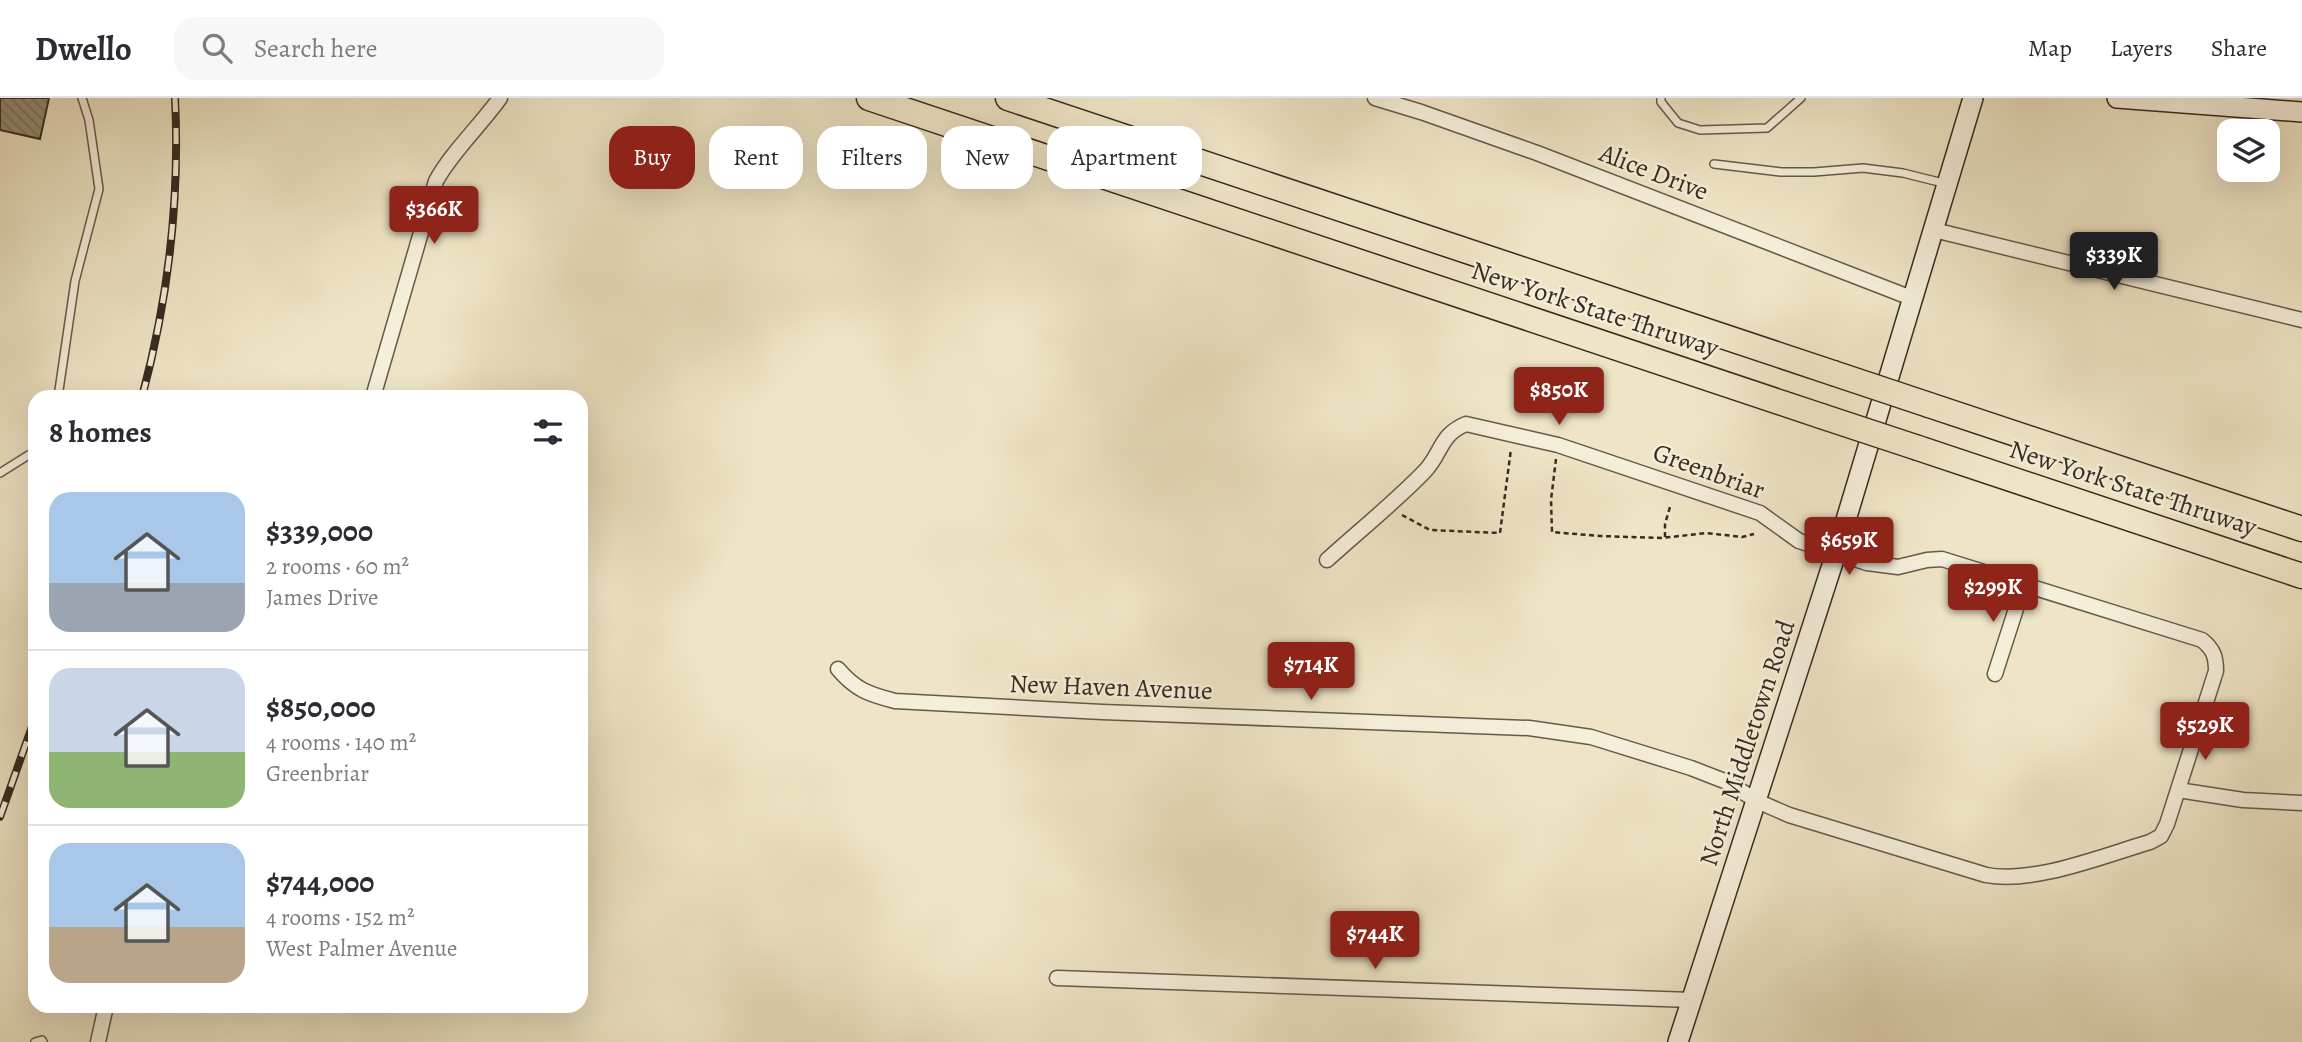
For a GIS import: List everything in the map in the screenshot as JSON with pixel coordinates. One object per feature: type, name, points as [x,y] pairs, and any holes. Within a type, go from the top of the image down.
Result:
[{"type":"highway","name":"New York State Thruway","points":[[869,98],[2302,576]]},
{"type":"highway","name":"New York State Thruway","points":[[1007,98],[2302,529]]},
{"type":"street","points":[[375,390],[436,181],[443,167],[500,98]]},
{"type":"street","name":"Alice Drive","points":[[1375,98],[1537,153],[1914,299]]},
{"type":"street","name":"North Middletown Road","points":[[1678,1042],[1836,553],[1973,98]]},
{"type":"street","points":[[2117,98],[2268,104],[2302,112]]},
{"type":"street","points":[[1934,230],[2302,320]]},
{"type":"street","name":"Greenbriar","points":[[1327,560],[1427,470],[1445,438],[1454,429],[1466,424],[1558,445],[1760,513],[1799,541],[1836,553],[1883,567],[1942,559],[2202,640],[2211,647],[2216,657],[2216,671],[2178,790]]},
{"type":"street","points":[[1995,674],[2024,584]]},
{"type":"street","name":"New Haven Avenue","points":[[838,669],[850,683],[866,694],[895,701],[1541,730],[1591,737],[1691,768],[1727,782],[1757,801],[1802,819],[1986,875],[2011,878],[2035,875],[2150,842],[2161,836],[2178,790]]},
{"type":"street","points":[[2178,790],[2243,800],[2302,803]]},
{"type":"street","points":[[1057,978],[1692,1000]]},
{"type":"street","points":[[98,1042],[104,1013]]},
{"type":"lane","points":[[59,390],[75,281],[99,189],[89,120],[82,98]]},
{"type":"lane","points":[[1661,98],[1661,102],[1678,123],[1700,130],[1767,128],[1801,98]]},
{"type":"lane","points":[[1714,164],[1781,172],[1863,168],[1903,173],[1948,184]]},
{"type":"lane","points":[[0,473],[28,455]]},
{"type":"lane","points":[[35,1042],[43,1042]]},
{"type":"path","points":[[1388,505],[1410,521],[1430,530],[1500,533],[1514,435]]},
{"type":"path","points":[[1558,445],[1551,500],[1552,532],[1665,537],[1706,533],[1742,537],[1754,534]]},
{"type":"path","points":[[1665,537],[1665,524],[1670,507]]},
{"type":"building","points":[[0,98],[49,98],[40,139],[0,130]]},
{"type":"railway","points":[[144,390],[159,324],[170,249],[176,174],[175,98]]},
{"type":"railway","points":[[0,817],[28,738]]}]
